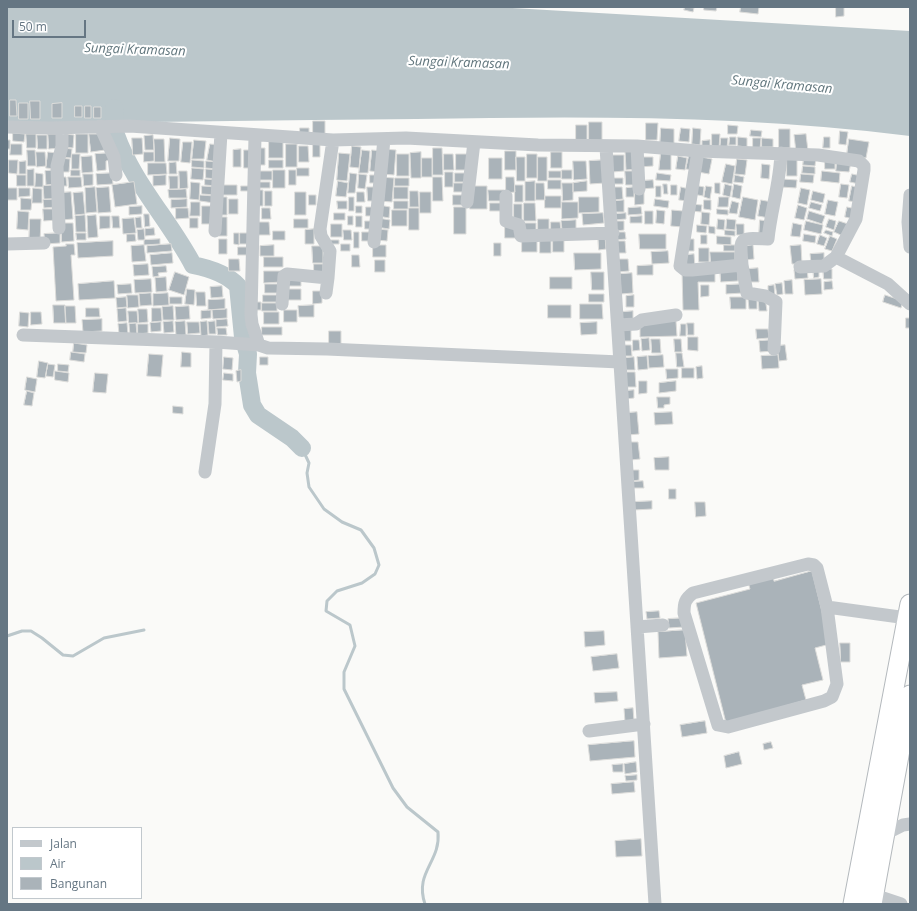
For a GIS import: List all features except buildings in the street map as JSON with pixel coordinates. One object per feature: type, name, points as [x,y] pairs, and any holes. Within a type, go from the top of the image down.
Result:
[{"type":"highway","points":[[853,904],[909,611]]},
{"type":"highway","points":[[873,899],[909,701]]},
{"type":"street","points":[[101,126],[114,157],[116,175]]},
{"type":"street","points":[[7,127],[62,128],[130,126],[255,136],[333,140],[384,138],[606,147],[636,146],[698,151],[840,156],[862,163],[864,170],[856,220],[836,257],[824,266],[800,268]]},
{"type":"street","points":[[59,228],[57,166],[62,146],[62,128]]},
{"type":"street","points":[[216,231],[221,133]]},
{"type":"street","points":[[255,136],[251,316],[256,345]]},
{"type":"street","points":[[374,242],[384,138]]},
{"type":"street","points":[[326,293],[330,251],[321,236],[320,229],[333,140]]},
{"type":"street","points":[[467,202],[474,142]]},
{"type":"street","points":[[636,146],[639,189]]},
{"type":"street","points":[[606,147],[655,904]]},
{"type":"street","points":[[698,151],[680,266],[685,270],[692,270],[742,265]]},
{"type":"street","points":[[774,349],[776,302],[765,296],[747,293],[742,265],[742,240],[745,238],[768,239],[769,223],[779,180],[781,153]]},
{"type":"street","points":[[910,195],[908,222],[910,247]]},
{"type":"street","points":[[506,196],[506,220],[519,224],[521,236],[612,233]]},
{"type":"street","points":[[7,244],[44,243]]},
{"type":"street","points":[[836,257],[888,284],[910,304]]},
{"type":"street","points":[[282,304],[283,281],[284,276],[287,274],[328,278]]},
{"type":"street","points":[[618,325],[636,324],[642,320],[676,315]]},
{"type":"street","points":[[23,335],[216,342],[256,345],[268,348],[327,349],[620,362]]},
{"type":"street","points":[[205,472],[215,404],[216,342]]},
{"type":"street","points":[[808,564],[817,568],[827,607],[837,684],[832,697],[824,701],[728,727],[718,725],[684,613],[684,604],[687,598],[693,593],[808,564]]},
{"type":"street","points":[[827,607],[909,611]]},
{"type":"street","points":[[637,627],[663,625]]},
{"type":"street","points":[[589,731],[644,724]]},
{"type":"street","points":[[885,834],[903,825],[910,824]]},
{"type":"street","points":[[873,899],[901,904]]},
{"type":"water","name":"Sungai Kramasan","points":[[7,7],[495,7],[910,31],[910,136],[787,124],[663,118],[540,117],[7,124]]},
{"type":"waterway","points":[[114,108],[116,135],[123,153],[142,186],[174,233],[193,265],[217,272],[238,286],[243,337],[248,354],[247,373],[252,405],[258,415],[292,438],[302,448]]},
{"type":"waterway","points":[[302,448],[309,463],[307,473],[309,487],[324,509],[342,522],[361,530],[374,548],[379,565],[375,574],[362,583],[337,591],[327,601],[326,611],[350,625],[355,646],[344,672],[344,689],[393,788],[407,807],[438,832],[436,851],[423,883],[425,904]]},
{"type":"waterway","points":[[7,636],[22,631],[31,631],[63,655],[73,656],[104,638],[144,630]]}]
